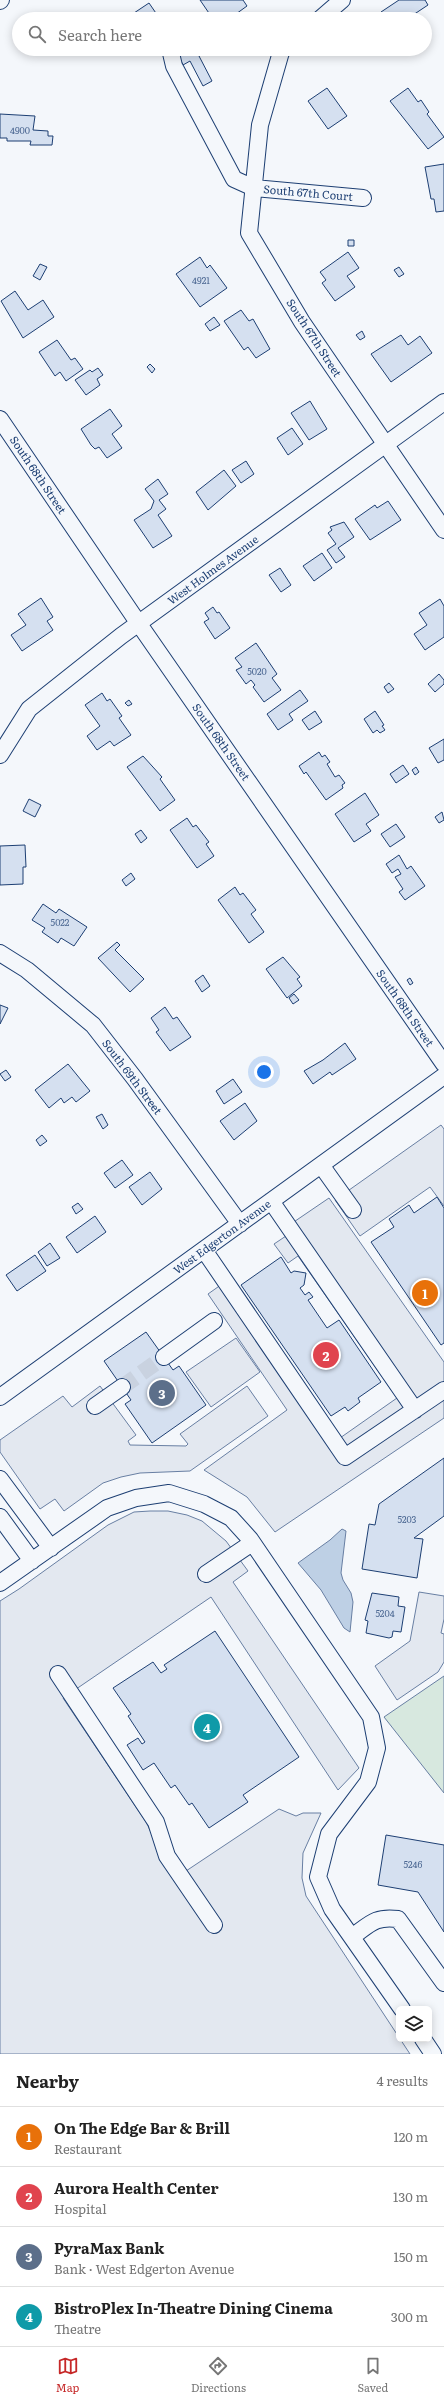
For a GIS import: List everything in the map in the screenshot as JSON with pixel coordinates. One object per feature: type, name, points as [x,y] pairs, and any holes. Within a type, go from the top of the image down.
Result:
[{"type":"street","points":[[328,12],[342,0]]},
{"type":"street","name":"South 67th Court","points":[[172,56],[174,66],[234,179],[254,188],[363,198]]},
{"type":"street","name":"South 67th Street","points":[[280,56],[260,125],[249,233],[302,322],[444,530]]},
{"type":"street","name":"West Holmes Avenue","points":[[0,755],[29,709],[139,624],[444,402]]},
{"type":"street","name":"South 68th Street","points":[[0,419],[139,624],[444,1064]]},
{"type":"street","name":"South 69th Street","points":[[0,953],[27,970],[92,1026],[135,1079],[240,1224]]},
{"type":"street","name":"West Edgerton Avenue","points":[[0,1397],[444,1076]]},
{"type":"street","points":[[321,1165],[353,1210]]},
{"type":"street","points":[[271,1201],[415,1410]]},
{"type":"street","points":[[204,1250],[345,1457],[444,1390]]},
{"type":"street","points":[[164,1357],[214,1321]]},
{"type":"street","points":[[95,1406],[122,1387]]},
{"type":"street","points":[[0,1479],[51,1548]]},
{"type":"street","points":[[0,1583],[107,1508],[136,1498],[169,1493],[204,1504],[231,1518],[252,1543],[371,1718],[377,1748],[368,1782],[329,1834],[318,1877],[332,1909],[400,2006]]},
{"type":"street","points":[[0,1518],[32,1561]]},
{"type":"street","points":[[206,1574],[252,1543]]},
{"type":"street","points":[[58,1674],[156,1822],[167,1856],[214,1924]]},
{"type":"street","points":[[352,1937],[376,1919],[383,1917],[398,1919],[444,1984]]},
{"type":"street","points":[[425,2042],[433,2054]]},
{"type":"shaded area","points":[[441,1125],[444,1129],[444,1206],[430,1187],[360,1236],[335,1200]]},
{"type":"shaded area","points":[[329,1198],[444,1362],[444,1418],[275,1532],[247,1497],[204,1470],[287,1410],[208,1294],[232,1277],[340,1438],[397,1398],[298,1256],[288,1263],[274,1244],[286,1236],[282,1230]]},
{"type":"shaded area","points":[[236,1338],[260,1372],[211,1407],[186,1372]]},
{"type":"shaded area","points":[[100,1386],[136,1435],[128,1441],[130,1445],[186,1446],[188,1444],[180,1434],[247,1386],[268,1416],[190,1471],[140,1473],[121,1477],[103,1483],[64,1511],[55,1499],[40,1509],[0,1452],[0,1440],[63,1396],[72,1407]]},
{"type":"shaded area","points":[[168,1511],[187,1515],[202,1521],[226,1541],[248,1571],[233,1582],[359,1768],[338,1790],[211,1597],[63,1698],[146,1822],[174,1879],[279,1809],[296,1816],[303,1813],[321,1813],[303,1853],[302,1878],[306,1896],[396,2033],[396,2042],[402,2042],[410,2054],[0,2054],[0,1601],[108,1525],[134,1512]]},
{"type":"shaded area","points":[[419,1592],[444,1596],[444,1619],[441,1633],[444,1634],[444,1662],[438,1672],[397,1700],[375,1666],[410,1641]]},
{"type":"shaded area","points":[[444,1676],[444,1793],[384,1717]]},
{"type":"water","points":[[342,1529],[346,1531],[341,1573],[343,1580],[351,1593],[353,1602],[350,1632],[344,1628],[321,1590],[298,1563],[330,1540]]},
{"type":"building","points":[[200,0],[243,0],[247,6],[239,12],[208,12]]},
{"type":"building","points":[[399,0],[425,0],[428,5],[418,12],[381,12]]},
{"type":"building","points":[[149,3],[155,12],[136,12]]},
{"type":"building","points":[[178,56],[199,56],[212,81],[203,86],[190,61],[183,65]]},
{"type":"building","points":[[327,88],[347,116],[328,129],[308,101]]},
{"type":"building","points":[[408,88],[418,102],[421,100],[429,112],[427,114],[444,137],[428,149],[390,101]]},
{"type":"building","points":[[0,114],[35,116],[33,130],[48,131],[48,136],[53,136],[52,145],[30,145],[31,141],[7,141],[7,138],[0,138]]},
{"type":"building","points":[[444,164],[444,211],[436,212],[434,199],[431,199],[425,167]]},
{"type":"building","points":[[348,240],[354,240],[354,246],[348,246]]},
{"type":"building","points":[[348,252],[359,268],[347,276],[355,287],[335,301],[322,283],[326,280],[320,272]]},
{"type":"building","points":[[200,257],[207,268],[210,265],[227,288],[200,307],[176,274]]},
{"type":"building","points":[[40,264],[47,267],[40,280],[33,276]]},
{"type":"building","points":[[399,267],[404,274],[399,277],[394,270]]},
{"type":"building","points":[[15,291],[28,310],[43,300],[54,317],[23,338],[1,301]]},
{"type":"building","points":[[241,310],[249,321],[253,319],[270,349],[256,358],[248,347],[244,350],[224,321]]},
{"type":"building","points":[[214,317],[220,325],[210,331],[205,324]]},
{"type":"building","points":[[362,331],[365,337],[360,340],[356,335]]},
{"type":"building","points":[[401,335],[408,345],[420,336],[432,353],[391,382],[371,354]]},
{"type":"building","points":[[57,340],[71,360],[75,358],[83,369],[66,381],[60,372],[55,376],[39,352]]},
{"type":"building","points":[[150,364],[155,369],[152,373],[147,367]]},
{"type":"building","points":[[98,368],[103,375],[97,379],[100,385],[86,395],[75,380],[90,370],[92,372]]},
{"type":"building","points":[[310,401],[327,429],[309,440],[291,413]]},
{"type":"building","points":[[110,409],[122,426],[112,434],[122,448],[107,458],[99,447],[95,449],[91,445],[81,429]]},
{"type":"building","points":[[292,428],[303,444],[288,455],[277,438]]},
{"type":"building","points":[[246,461],[254,474],[241,483],[232,470]]},
{"type":"building","points":[[224,470],[236,486],[208,510],[196,492]]},
{"type":"building","points":[[158,479],[168,494],[159,500],[166,509],[158,515],[172,536],[153,548],[134,520],[151,509],[154,501],[145,489]]},
{"type":"building","points":[[388,501],[401,520],[370,540],[355,519],[375,505],[377,508]]},
{"type":"building","points":[[344,522],[354,537],[338,548],[345,557],[336,563],[327,550],[336,544],[328,533],[332,530],[330,527]]},
{"type":"building","points":[[322,553],[332,568],[314,581],[303,566]]},
{"type":"building","points":[[280,568],[291,585],[281,592],[269,575]]},
{"type":"building","points":[[41,598],[53,617],[47,621],[53,630],[22,651],[11,635],[26,625],[18,614]]},
{"type":"building","points":[[440,599],[444,606],[444,637],[425,650],[414,634],[427,625],[419,613]]},
{"type":"building","points":[[213,607],[217,613],[219,612],[230,628],[215,639],[204,622],[209,619],[205,613]]},
{"type":"building","points":[[256,643],[277,674],[272,678],[281,690],[264,702],[253,687],[255,685],[251,680],[246,684],[236,670],[242,667],[235,658]]},
{"type":"building","points":[[439,674],[444,680],[444,684],[435,692],[428,684]]},
{"type":"building","points":[[389,683],[394,689],[388,693],[384,687]]},
{"type":"building","points":[[300,690],[308,701],[289,714],[293,720],[278,730],[267,714]]},
{"type":"building","points":[[102,693],[107,701],[110,699],[122,716],[119,718],[131,735],[114,746],[110,741],[97,750],[87,736],[100,726],[85,705]]},
{"type":"building","points":[[129,700],[132,704],[128,706],[125,703]]},
{"type":"building","points":[[315,711],[322,722],[309,730],[302,720]]},
{"type":"building","points":[[375,711],[384,725],[382,726],[385,730],[380,733],[377,730],[373,733],[364,719]]},
{"type":"building","points":[[444,739],[444,760],[438,763],[429,748]]},
{"type":"building","points":[[319,752],[322,757],[325,755],[330,762],[327,764],[335,777],[339,775],[345,783],[342,785],[343,788],[326,800],[306,772],[304,774],[299,766]]},
{"type":"building","points":[[143,756],[162,777],[160,779],[175,800],[160,811],[127,767]]},
{"type":"building","points":[[403,765],[409,774],[396,783],[390,774]]},
{"type":"building","points":[[416,767],[419,772],[415,775],[412,770]]},
{"type":"building","points":[[365,793],[379,815],[366,824],[371,831],[354,842],[335,814]]},
{"type":"building","points":[[29,799],[41,805],[35,817],[23,811]]},
{"type":"building","points":[[442,812],[444,820],[439,823],[435,817]]},
{"type":"building","points":[[187,818],[193,827],[196,825],[209,842],[206,844],[214,856],[197,868],[170,830]]},
{"type":"building","points":[[396,824],[405,837],[390,847],[381,834]]},
{"type":"building","points":[[141,830],[147,838],[141,843],[135,834]]},
{"type":"building","points":[[25,845],[26,867],[23,867],[23,884],[0,885],[0,846]]},
{"type":"building","points":[[399,855],[407,869],[411,866],[425,886],[405,900],[399,892],[403,889],[395,877],[401,874],[398,869],[392,873],[386,864]]},
{"type":"building","points":[[131,873],[135,879],[126,886],[122,880]]},
{"type":"building","points":[[235,887],[240,895],[243,893],[256,910],[251,914],[264,932],[249,943],[218,900]]},
{"type":"building","points":[[43,904],[56,913],[59,909],[87,927],[74,946],[61,938],[58,943],[42,932],[45,928],[32,920]]},
{"type":"building","points":[[117,942],[120,945],[115,950],[144,979],[130,992],[98,958]]},
{"type":"building","points":[[283,957],[300,977],[297,979],[302,986],[287,998],[266,969]]},
{"type":"building","points":[[203,975],[210,986],[202,992],[195,981]]},
{"type":"building","points":[[410,978],[413,983],[410,985],[407,980]]},
{"type":"building","points":[[294,994],[299,1000],[293,1004],[289,998]]},
{"type":"building","points":[[0,1005],[8,1008],[0,1024]]},
{"type":"building","points":[[165,1007],[173,1019],[177,1017],[191,1037],[170,1051],[156,1032],[159,1030],[151,1018]]},
{"type":"building","points":[[345,1043],[356,1059],[332,1075],[330,1072],[313,1084],[304,1071],[323,1060]]},
{"type":"building","points":[[68,1064],[90,1091],[76,1102],[72,1097],[64,1103],[61,1098],[49,1108],[35,1090]]},
{"type":"building","points":[[6,1070],[11,1077],[5,1081],[0,1074]]},
{"type":"building","points":[[233,1079],[242,1092],[224,1104],[216,1091]]},
{"type":"building","points":[[245,1103],[257,1121],[234,1140],[220,1121]]},
{"type":"building","points":[[102,1114],[108,1125],[103,1129],[96,1117]]},
{"type":"building","points":[[42,1135],[47,1141],[40,1146],[36,1140]]},
{"type":"building","points":[[122,1160],[133,1175],[115,1188],[104,1173]]},
{"type":"building","points":[[150,1172],[162,1189],[142,1205],[129,1187]]},
{"type":"building","points":[[437,1197],[444,1208],[444,1343],[441,1345],[371,1242],[394,1227],[389,1219],[409,1205],[414,1213]]},
{"type":"building","points":[[78,1203],[83,1209],[76,1214],[72,1207]]},
{"type":"building","points":[[95,1216],[106,1232],[77,1253],[66,1237]]},
{"type":"building","points":[[50,1243],[60,1258],[47,1266],[38,1252]]},
{"type":"building","points":[[35,1255],[46,1271],[17,1291],[6,1275]]},
{"type":"building","points":[[281,1257],[291,1273],[294,1271],[306,1273],[304,1285],[300,1288],[305,1295],[309,1292],[313,1297],[308,1300],[327,1328],[339,1320],[381,1382],[358,1398],[360,1402],[348,1411],[345,1407],[331,1416],[241,1285]]},
{"type":"building","points":[[146,1332],[173,1370],[179,1366],[206,1405],[152,1443],[125,1404],[131,1400],[104,1361]]},
{"type":"building","points":[[444,1458],[444,1516],[414,1538],[423,1539],[417,1578],[362,1569],[369,1524],[375,1525],[379,1504]]},
{"type":"building","points":[[372,1593],[399,1597],[398,1606],[405,1607],[401,1632],[393,1631],[392,1637],[389,1638],[366,1633],[368,1621],[365,1620]]},
{"type":"building","points":[[215,1631],[299,1757],[243,1795],[248,1802],[209,1828],[192,1803],[189,1805],[175,1785],[171,1788],[154,1763],[143,1770],[127,1745],[138,1738],[142,1744],[145,1742],[128,1716],[131,1714],[113,1688],[153,1662],[161,1673],[167,1669],[164,1665]]},
{"type":"building","points":[[386,1835],[444,1845],[444,1932],[418,1892],[378,1885]]},
{"type":"tunnel","points":[[122,1387],[164,1357]]},
{"type":"place","name":"On The Edge Bar & Brill","points":[[425,1293]]},
{"type":"place","name":"Aurora Health Center","points":[[326,1355]]},
{"type":"place","name":"PyraMax Bank","points":[[162,1393]]},
{"type":"place","name":"BistroPlex In-Theatre Dining Cinema","points":[[207,1727]]}]
